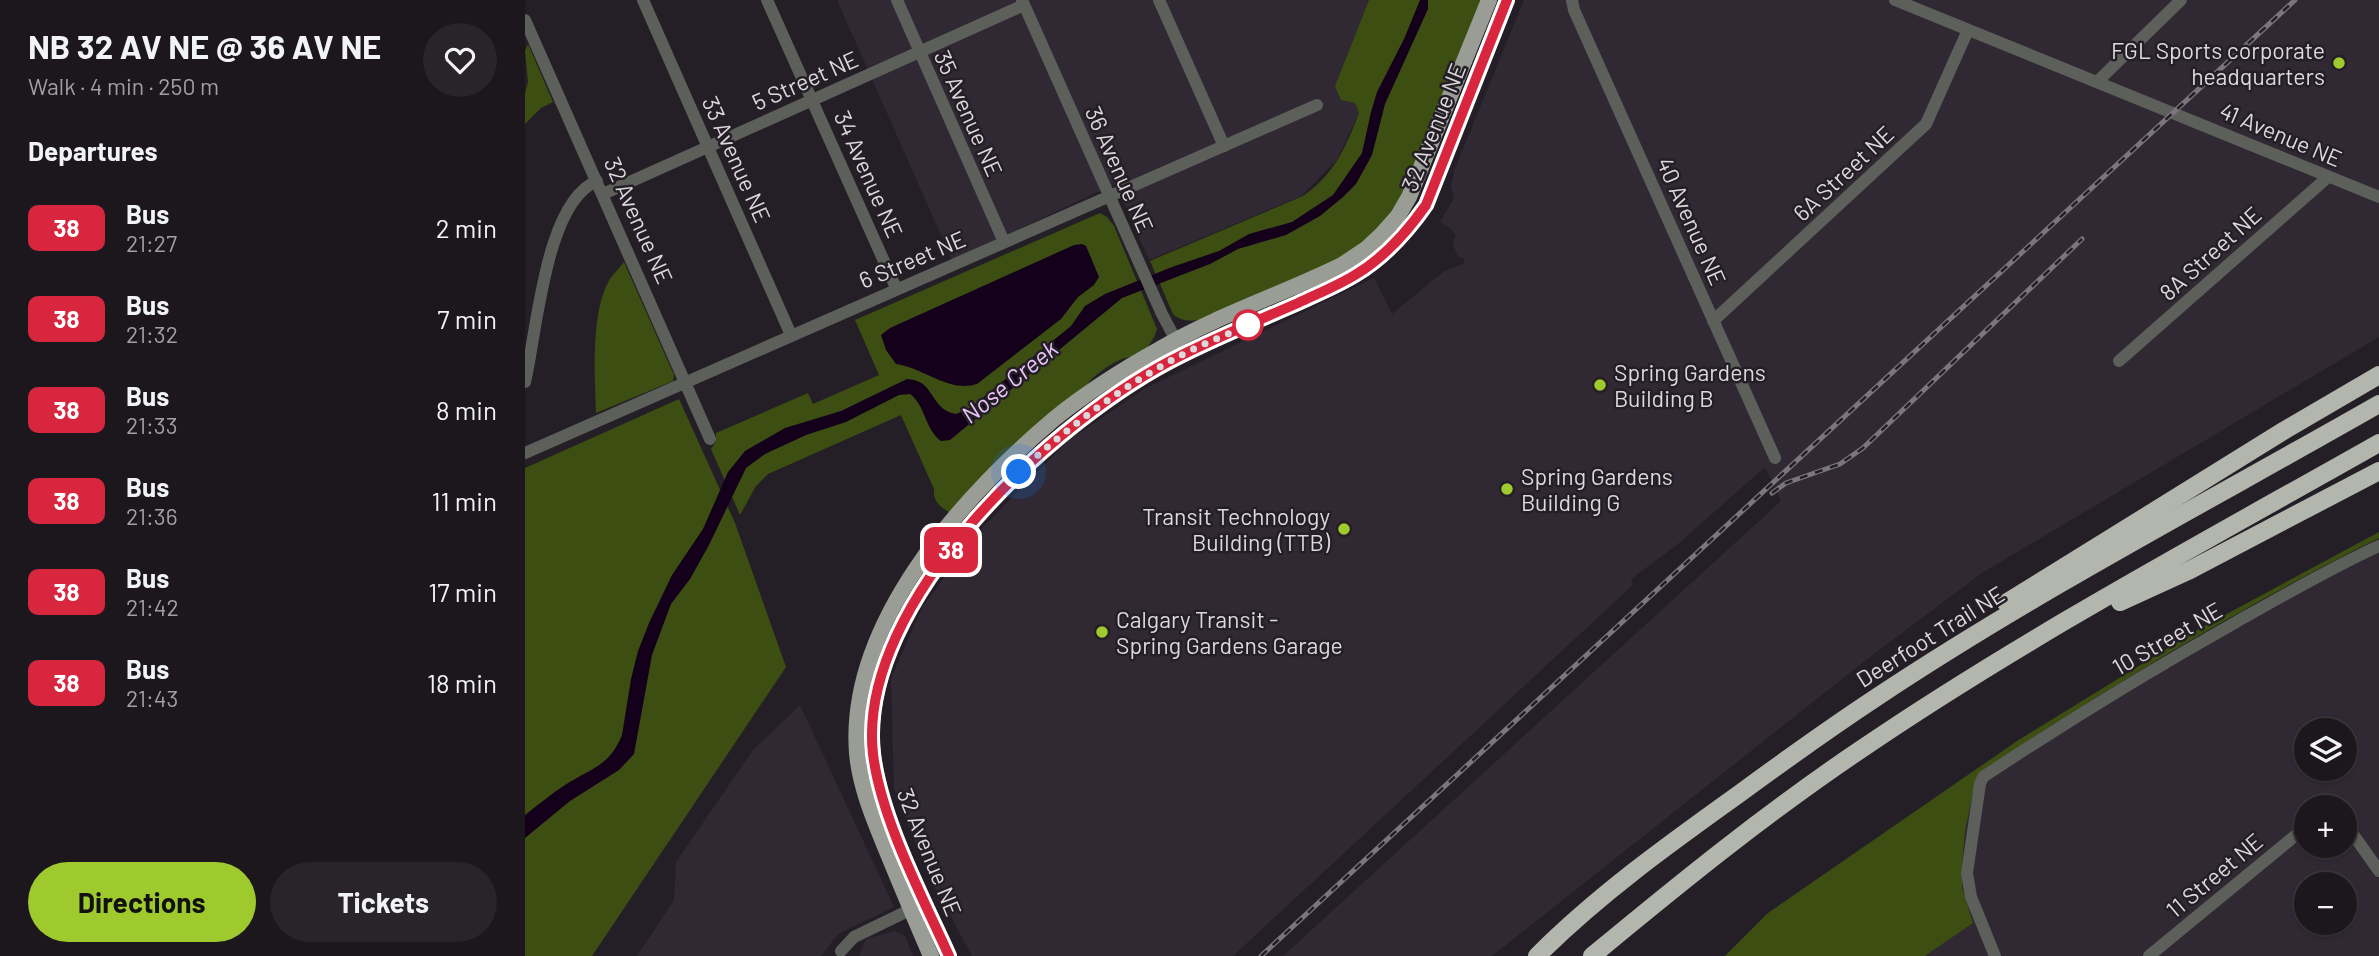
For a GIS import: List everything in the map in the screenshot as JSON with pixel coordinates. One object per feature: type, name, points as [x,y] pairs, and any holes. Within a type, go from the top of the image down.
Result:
[{"type":"highway","points":[[2285,430],[2379,365]]},
{"type":"highway","points":[[1878,696],[1980,619],[2285,430],[2379,375]]},
{"type":"highway","name":"Deerfoot Trail NE","points":[[1537,956],[1560,932],[1651,858],[1878,696],[1987,628],[2379,404]]},
{"type":"highway","points":[[1592,956],[1727,845],[1860,750],[1989,667],[2070,619],[2379,443]]},
{"type":"highway","points":[[2070,619],[2127,599],[2190,570],[2379,471]]},
{"type":"highway","points":[[1523,956],[1560,932]]},
{"type":"main road","name":"32 Avenue NE","points":[[931,956],[918,906],[879,785],[873,752],[876,690],[893,642],[937,569],[967,529],[1003,488],[1064,432],[1179,347],[1342,265],[1382,234],[1398,216],[1417,181],[1489,0]]},
{"type":"main road","name":"32 Avenue NE","points":[[1179,347],[1355,275],[1387,251],[1411,227],[1426,205],[1507,4]]},
{"type":"main road","name":"32 Avenue NE","points":[[918,906],[949,956]]},
{"type":"street","name":"33 Avenue NE","points":[[643,0],[792,335]]},
{"type":"street","name":"34 Avenue NE","points":[[767,0],[896,288]]},
{"type":"street","name":"35 Avenue NE","points":[[897,0],[1004,242]]},
{"type":"street","points":[[1160,0],[1224,146]]},
{"type":"street","name":"40 Avenue NE","points":[[1572,0],[1775,458]]},
{"type":"street","name":"41 Avenue NE","points":[[1895,0],[2379,197]]},
{"type":"street","points":[[2098,81],[2181,0]]},
{"type":"street","name":"5 Street NE","points":[[603,194],[920,52],[1023,2]]},
{"type":"street","name":"36 Avenue NE","points":[[1023,2],[1179,347]]},
{"type":"street","name":"32 Avenue NE","points":[[525,20],[710,439]]},
{"type":"street","name":"6A Street NE","points":[[1713,321],[1926,124],[1968,30]]},
{"type":"street","name":"6 Street NE","points":[[525,453],[1317,105]]},
{"type":"street","name":"8A Street NE","points":[[2119,362],[2328,177]]},
{"type":"street","points":[[525,382],[540,298],[553,247],[571,201],[585,186],[597,181]]},
{"type":"street","name":"10 Street NE","points":[[1995,956],[1973,906],[1967,873],[1983,777],[2074,717],[2194,646],[2303,584],[2379,546]]},
{"type":"street","name":"11 Street NE","points":[[2149,956],[2294,837]]},
{"type":"street","points":[[2357,840],[2379,871]]},
{"type":"street","points":[[841,951],[854,937],[918,906]]},
{"type":"shaded area","points":[[837,0],[1369,0],[1335,86],[1355,103],[1359,113],[1336,161],[1301,196],[1149,260],[1115,184],[952,260]]},
{"type":"shaded area","points":[[1524,0],[2379,0],[2379,337],[1982,573],[1866,660],[1492,956],[1283,956],[1781,501],[1765,467],[1678,544],[1631,579],[1633,585],[1233,956],[972,956],[927,872],[894,789],[891,678],[923,606],[983,527],[1068,441],[1144,389],[1374,278],[1392,314],[1443,272],[1465,263],[1463,258],[1458,257],[1453,244],[1456,236],[1440,222],[1454,198],[1451,186],[1454,171]]},
{"type":"shaded area","points":[[2379,538],[2379,956],[1925,956],[1973,923],[1962,887],[1962,866],[1965,831],[1975,783],[1984,770],[2077,708]]},
{"type":"shaded area","points":[[800,705],[894,907],[838,934],[821,956],[637,956],[674,900],[676,862],[753,750]]},
{"type":"shaded area","points":[[894,931],[905,936],[913,956],[859,956],[866,939]]},
{"type":"green space","points":[[1369,0],[1483,0],[1419,164],[1403,196],[1383,225],[1370,238],[1325,268],[1207,318],[1189,321],[1180,319],[1173,314],[1150,261],[1303,196],[1323,179],[1344,149],[1359,113],[1355,103],[1341,100],[1335,86]]},
{"type":"green space","points":[[528,44],[553,102],[541,108],[525,124],[525,93],[528,82],[525,51]]},
{"type":"green space","points":[[1100,213],[1114,226],[1157,329],[1145,350],[1133,357],[1124,358],[1095,376],[950,513],[936,500],[934,489],[901,415],[768,474],[756,486],[740,515],[711,449],[716,442],[716,433],[808,393],[813,404],[879,375],[855,320]]},
{"type":"green space","points":[[624,262],[674,375],[673,381],[596,413],[595,344],[599,309],[610,279]]},
{"type":"green space","points":[[679,399],[735,523],[786,667],[592,956],[525,956],[525,468]]},
{"type":"green space","points":[[2379,532],[2379,538],[2178,648],[2080,707],[1984,770],[1975,783],[1965,831],[1962,866],[1962,887],[1973,923],[1925,956],[1725,956],[1768,913],[2017,741],[2199,629]]},
{"type":"water","name":"Nose Creek","points":[[1420,0],[1428,0],[1428,9],[1385,104],[1372,155],[1356,184],[1320,216],[1286,235],[1238,249],[1210,264],[1122,298],[950,440],[941,441],[935,436],[919,405],[910,394],[899,395],[846,422],[806,435],[765,454],[746,468],[709,545],[690,579],[671,604],[652,655],[634,754],[619,770],[570,801],[525,838],[525,815],[560,788],[598,766],[617,746],[622,735],[638,651],[649,623],[672,575],[703,529],[728,472],[745,451],[785,428],[841,411],[907,379],[915,380],[926,387],[947,411],[956,414],[970,408],[1071,326],[1085,306],[1105,294],[1219,251],[1249,234],[1292,222],[1333,195],[1362,153],[1377,92]]},
{"type":"water","points":[[1074,245],[1086,246],[1099,277],[1094,285],[1078,297],[1061,319],[977,384],[967,386],[946,383],[896,364],[886,350],[881,335],[890,328]]},
{"type":"railway","points":[[1261,956],[2295,0]]},
{"type":"railway","points":[[1772,493],[1786,483],[1840,464],[1863,448],[2082,239]]},
{"type":"bus line","name":"38","points":[[949,956],[887,812],[873,752],[876,690],[893,642],[912,608],[967,529],[1003,488],[1064,432],[1110,398],[1165,364],[1355,275],[1387,251],[1411,227],[1426,205],[1450,149],[1507,0]]},
{"type":"place","name":"FGL Sports corporate headquarters","points":[[2339,63]]},
{"type":"place","name":"Spring Gardens Building B","points":[[1600,385]]},
{"type":"place","name":"Spring Gardens Building G","points":[[1507,489]]},
{"type":"place","name":"Transit Technology Building (TTB)","points":[[1344,529]]},
{"type":"place","name":"Calgary Transit - Spring Gardens Garage","points":[[1102,632]]},
{"type":"route","points":[[1019,472],[1064,432],[1110,398],[1165,364],[1257,321],[1248,325]]}]
